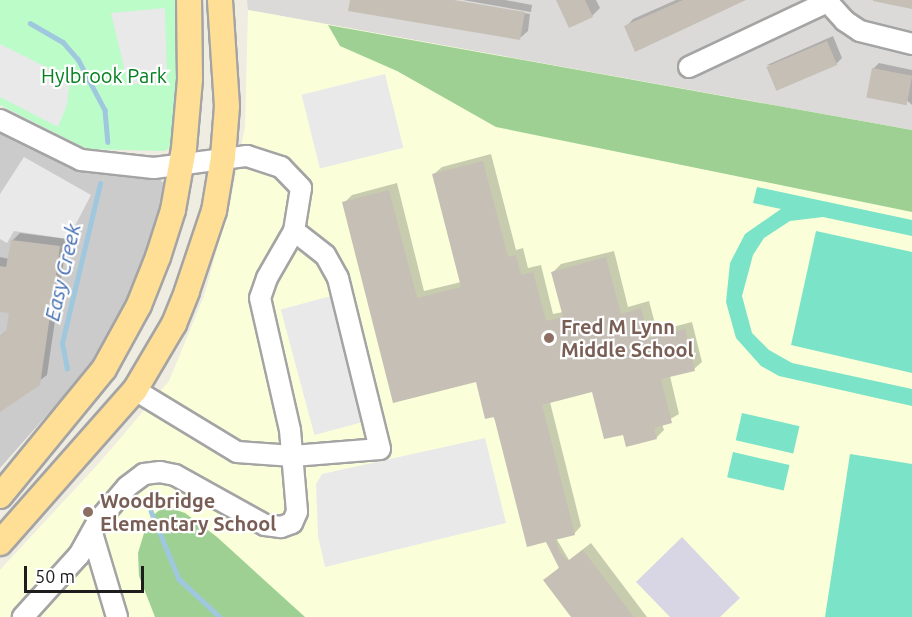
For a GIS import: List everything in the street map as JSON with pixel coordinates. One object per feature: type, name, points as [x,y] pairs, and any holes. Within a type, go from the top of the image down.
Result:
[{"type":"main road","points":[[0,495],[57,431],[104,369],[139,305],[159,257],[182,167],[190,79],[189,0]]},
{"type":"main road","points":[[0,543],[135,390],[174,324],[193,278],[214,211],[223,157],[226,81],[220,0]]},
{"type":"main road","points":[[104,369],[135,390]]},
{"type":"street","points":[[689,67],[827,1],[860,31],[912,44]]},
{"type":"street","points":[[0,120],[81,160],[118,166],[182,167],[223,157],[247,156],[271,161],[299,182],[301,194],[294,231],[267,278],[260,298],[289,420],[297,512],[286,526],[265,525],[175,475],[160,472],[138,477],[92,533],[79,555],[23,617]]},
{"type":"street","points":[[135,390],[229,449],[293,456],[380,449],[338,278],[325,255],[294,231]]},
{"type":"street","points":[[92,533],[117,617]]},
{"type":"shaded area","points":[[247,0],[912,0],[912,130],[248,10]]},
{"type":"shaded area","points":[[165,8],[167,83],[128,84],[111,13]]},
{"type":"shaded area","name":"Fred M Lynn Middle School","points":[[248,10],[912,130],[912,617],[0,617],[0,570],[100,462],[169,381],[204,296],[231,198],[245,127]]},
{"type":"shaded area","points":[[0,44],[70,79],[67,105],[58,127],[0,97]]},
{"type":"shaded area","points":[[385,74],[403,148],[320,169],[302,95]]},
{"type":"shaded area","points":[[0,126],[157,176],[165,185],[159,220],[132,294],[93,363],[0,468]]},
{"type":"shaded area","points":[[24,157],[91,195],[68,239],[14,231],[7,243],[0,239],[0,194]]},
{"type":"shaded area","points":[[331,296],[365,422],[314,435],[281,309]]},
{"type":"shaded area","points":[[485,438],[506,523],[325,567],[318,536],[316,484],[322,474]]},
{"type":"shaded area","points":[[682,537],[740,598],[720,617],[670,617],[636,582]]},
{"type":"green space","name":"Hylbrook Park","points":[[0,0],[179,0],[181,51],[174,145],[164,151],[87,149],[0,105]]},
{"type":"green space","points":[[328,25],[912,130],[912,212],[496,127],[397,71],[340,46]]},
{"type":"green space","points":[[757,187],[912,220],[912,236],[823,217],[790,221],[764,238],[753,255],[742,296],[752,333],[769,350],[792,363],[912,389],[912,406],[779,376],[761,366],[736,338],[726,302],[730,263],[745,234],[781,209],[753,203]]},
{"type":"green space","points":[[816,231],[912,252],[912,373],[791,345]]},
{"type":"green space","points":[[742,413],[799,426],[793,454],[736,440]]},
{"type":"green space","points":[[733,452],[790,465],[784,490],[727,477]]},
{"type":"green space","points":[[850,454],[912,464],[912,617],[825,617]]},
{"type":"green space","points":[[164,506],[185,513],[217,537],[305,617],[155,617],[139,576],[138,553],[148,520]]},
{"type":"building","points":[[350,0],[454,0],[525,12],[520,40],[348,11]]},
{"type":"building","points":[[556,0],[585,0],[593,17],[569,28]]},
{"type":"building","points":[[683,0],[746,0],[635,52],[624,26]]},
{"type":"building","points":[[912,0],[912,9],[873,1]]},
{"type":"building","points":[[827,41],[837,65],[776,91],[766,67]]},
{"type":"building","points":[[872,68],[912,76],[907,105],[866,97]]},
{"type":"building","points":[[483,161],[508,257],[516,255],[521,275],[533,272],[546,321],[563,317],[551,272],[606,257],[621,314],[641,308],[649,338],[685,329],[695,371],[661,379],[672,423],[654,428],[657,439],[626,447],[623,435],[604,439],[592,392],[542,405],[575,535],[555,540],[560,552],[568,561],[583,550],[634,617],[571,617],[543,580],[559,568],[546,542],[527,547],[494,417],[485,419],[476,382],[393,403],[342,202],[389,190],[417,298],[461,287],[432,174]]},
{"type":"building","points":[[11,240],[60,246],[40,385],[0,412],[0,336],[6,332],[9,313],[0,312],[0,266],[6,267]]},
{"type":"waterway","name":"Easy Creek","points":[[30,23],[63,42],[78,59],[105,110],[108,142]]},
{"type":"waterway","name":"Easy Creek","points":[[67,369],[62,343],[100,183]]},
{"type":"waterway","name":"Easy Creek","points":[[151,511],[179,579],[220,617]]},
{"type":"place","name":"Fred M Lynn Middle School","points":[[549,338]]},
{"type":"place","name":"Woodbridge Elementary School","points":[[88,512]]}]
